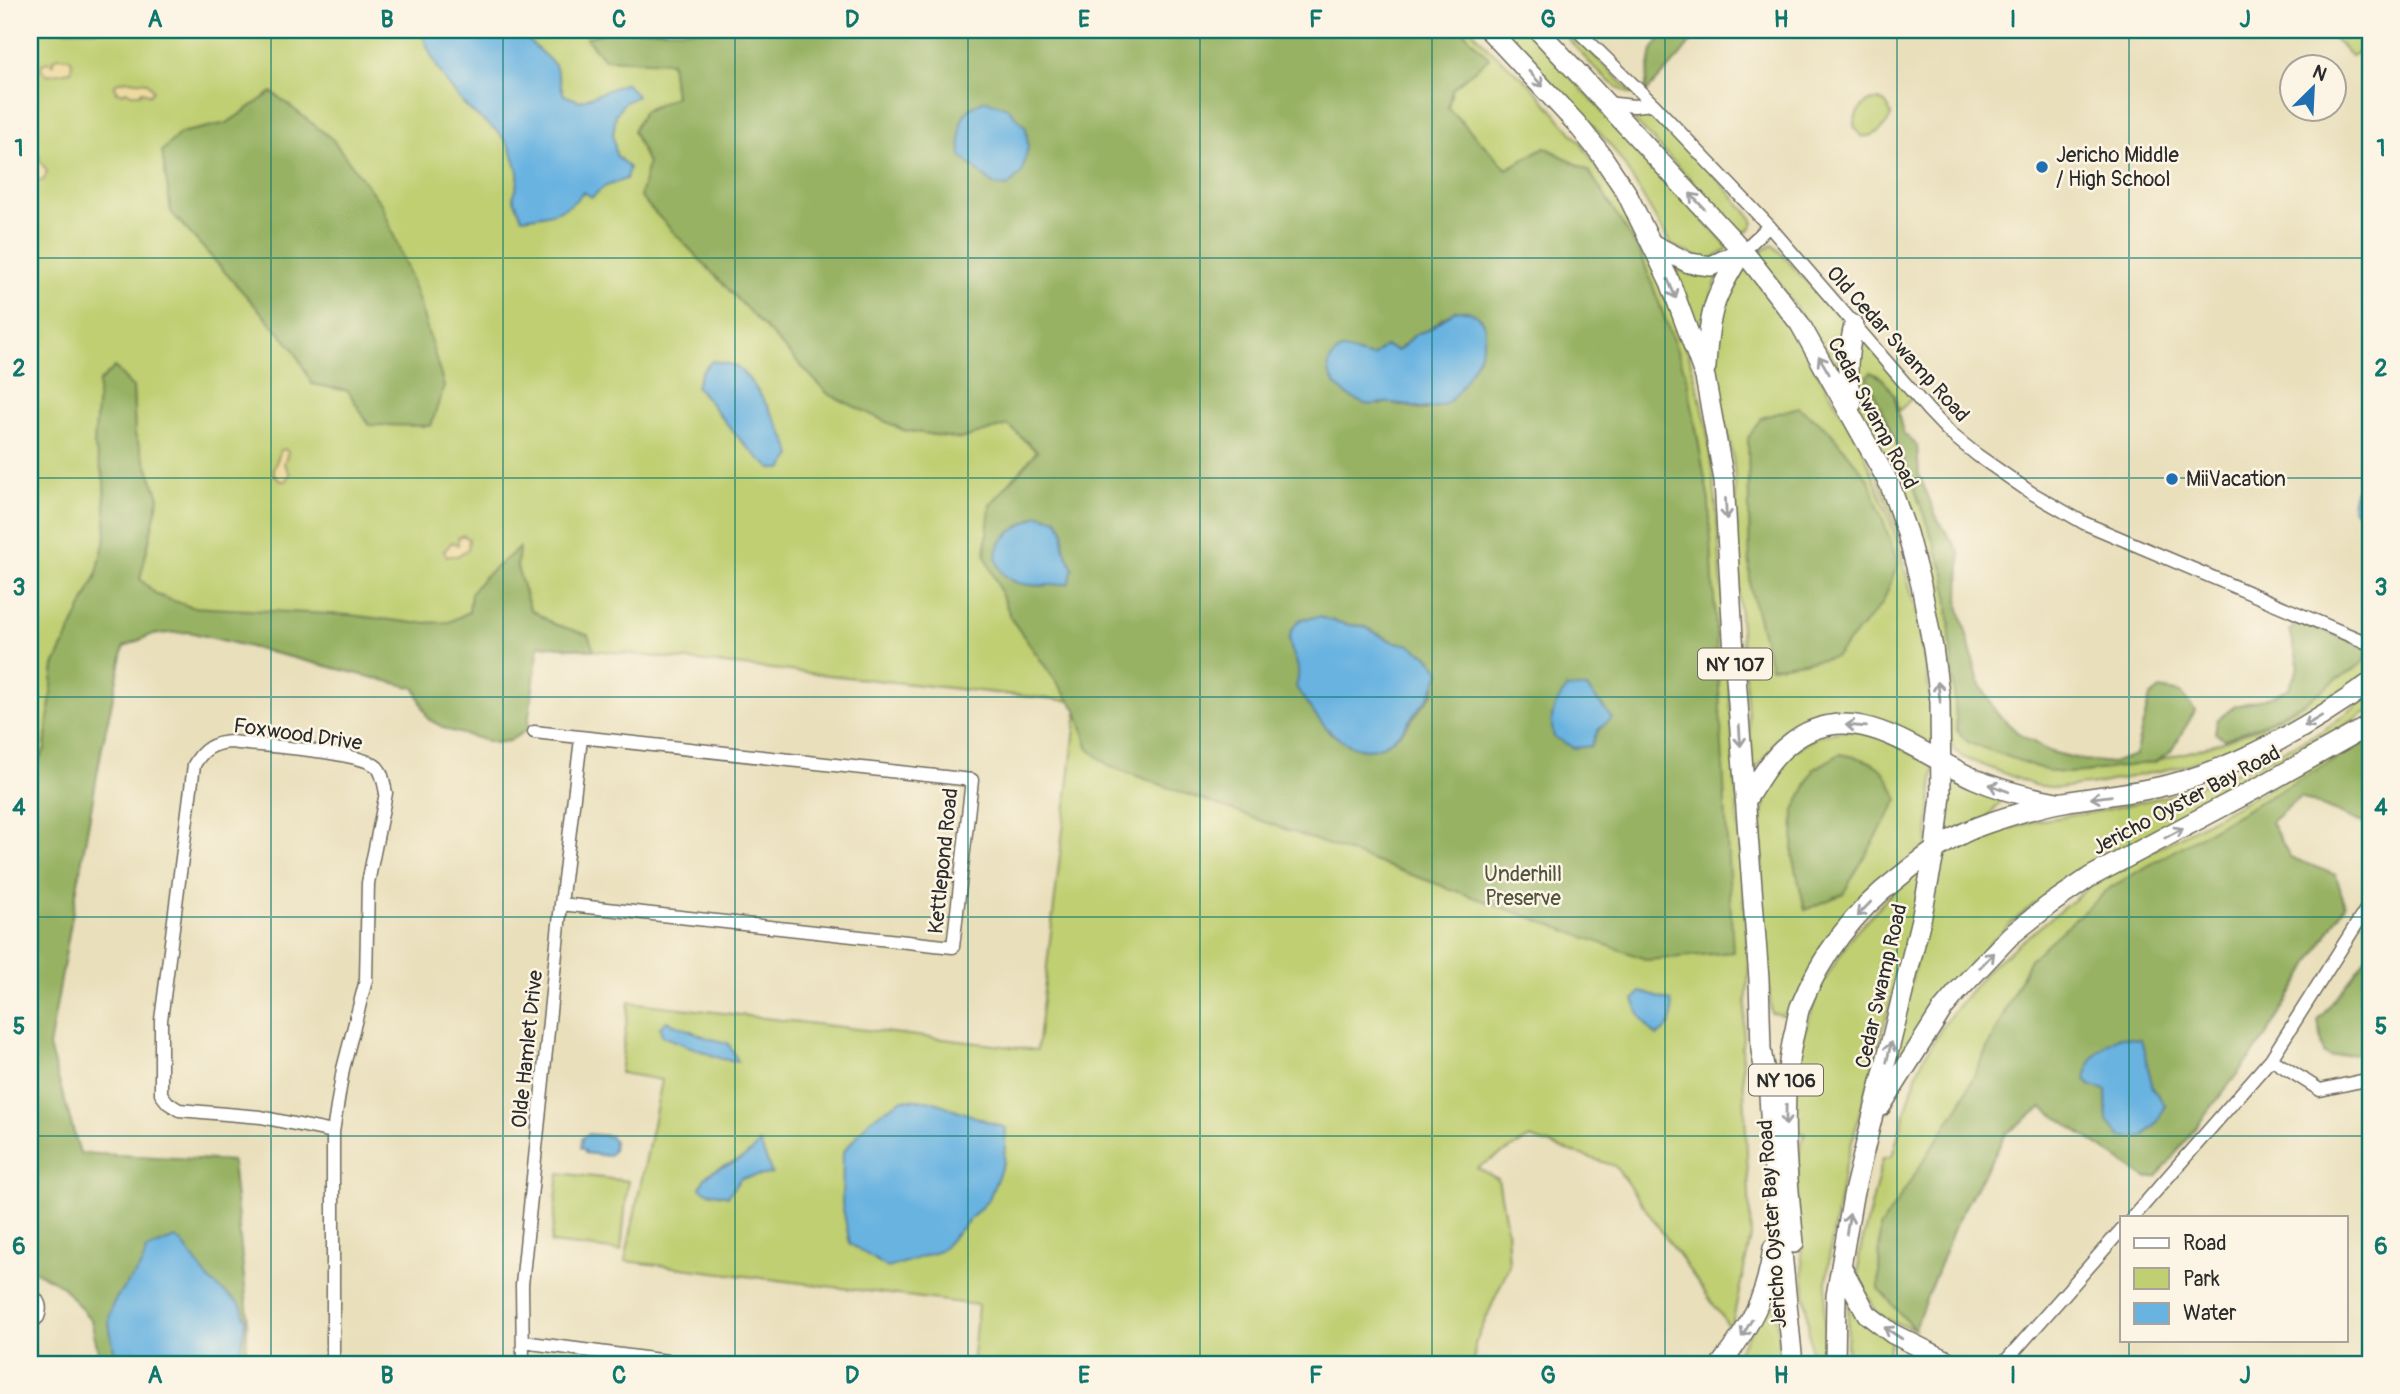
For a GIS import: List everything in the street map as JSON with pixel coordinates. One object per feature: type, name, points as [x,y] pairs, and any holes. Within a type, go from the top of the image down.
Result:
[{"type":"main road","name":"NY 107","points":[[1489,30],[1576,123],[1626,191],[1654,245],[1686,321],[1705,377],[1724,480],[1732,638],[1759,979],[1761,1050],[1769,1094],[1793,1364]]},
{"type":"main road","name":"Cedar Swamp Road","points":[[1538,30],[1743,251],[1800,324],[1889,485],[1922,585],[1940,701],[1941,795],[1935,849],[1922,915],[1853,1196],[1836,1296],[1835,1364]]},
{"type":"main road","points":[[1654,245],[1689,263],[1712,266],[1743,251]]},
{"type":"main road","points":[[1705,377],[1710,314],[1720,287],[1743,251]]},
{"type":"main road","points":[[1854,326],[1848,356],[1847,384],[1856,421]]},
{"type":"main road","name":"Jericho Oyster Bay Road","points":[[1806,1364],[1792,1230],[1786,1137],[1787,1070],[1799,1009],[1820,967],[1853,920],[1882,890],[1935,849],[1985,824],[2062,803],[2119,794],[2197,776],[2256,752],[2300,729],[2370,683]]},
{"type":"main road","points":[[1746,800],[1769,765],[1788,745],[1808,732],[1832,725],[1854,724],[1878,729],[1973,779],[2013,794],[2062,803]]},
{"type":"main road","name":"Jericho Oyster Bay Road","points":[[1873,1118],[1942,1010],[1958,990],[2010,936],[2049,905],[2090,877],[2370,725]]},
{"type":"main road","points":[[1721,1364],[1742,1338],[1755,1312],[1770,1270],[1778,1216]]},
{"type":"main road","points":[[1842,1266],[1867,1314],[1893,1334],[1954,1364]]},
{"type":"street","name":"Old Cedar Swamp Road","points":[[1577,30],[1653,104],[1769,226],[1951,434],[1977,455],[2030,492],[2084,523],[2370,644]]},
{"type":"street","points":[[1605,103],[1634,106],[1653,104]]},
{"type":"street","points":[[1743,251],[1769,226]]},
{"type":"street","name":"Kettlepond Road","points":[[534,732],[972,780],[953,947],[561,904]]},
{"type":"street","name":"Olde Hamlet Drive","points":[[523,1364],[522,1284],[561,904],[581,739]]},
{"type":"street","name":"Foxwood Drive","points":[[332,1364],[333,1132],[343,1069],[366,980],[368,883],[386,793],[384,781],[378,768],[355,757],[220,743],[209,746],[200,754],[194,765],[161,1020],[161,1094],[179,1110],[261,1117],[333,1132]]},
{"type":"street","points":[[2134,1216],[2270,1059],[2370,903]]},
{"type":"street","points":[[2270,1059],[2320,1090],[2370,1079]]},
{"type":"street","points":[[2003,1364],[2120,1232]]},
{"type":"street","points":[[30,1295],[37,1299],[40,1308],[38,1317],[30,1324]]},
{"type":"street","points":[[523,1342],[690,1364]]},
{"type":"green space","name":"Underhill Preserve","points":[[30,30],[613,30],[586,38],[604,59],[671,61],[675,97],[644,111],[633,131],[648,163],[903,430],[960,439],[1008,425],[1037,452],[1004,491],[1709,501],[1687,378],[1640,252],[1589,171],[1545,147],[1507,169],[1448,108],[1452,89],[1488,58],[1462,30],[1472,30],[1487,47],[1530,84],[1580,142],[1627,213],[1668,296],[1690,359],[1706,421],[1716,502],[1749,972],[1742,1047],[1751,1237],[1731,1329],[1615,1166],[1530,1138],[1477,1168],[1498,1179],[1507,1228],[1509,1266],[1475,1344],[1474,1364],[972,1364],[978,1305],[625,1261],[662,1080],[620,1073],[629,1002],[1037,1050],[1077,711],[1089,749],[1329,756],[1071,701],[498,640],[133,609],[159,497],[135,435],[133,388],[94,444],[104,480],[106,536],[96,577],[54,666],[45,749],[30,774]]},
{"type":"green space","name":"Underhill Preserve","points":[[613,30],[1462,30],[1489,58],[1452,89],[1448,108],[1507,169],[1545,147],[1589,171],[1640,252],[1687,378],[1709,502],[1733,952],[1648,960],[1109,766],[1089,749],[1077,711],[1012,620],[985,555],[990,505],[1037,451],[1008,425],[960,439],[903,430],[828,394],[640,197],[648,163],[633,131],[644,111],[675,97],[671,62],[604,59],[586,38]],"holes":[[[986,100],[968,160],[961,156],[962,122],[969,110]],[[1467,311],[1481,318],[1485,326],[1479,357],[1461,386],[1426,410],[1387,402],[1379,405],[1343,349],[1372,357],[1398,351],[1416,334],[1428,330],[1443,318]],[[1038,515],[1057,519],[1062,530],[1069,583],[1040,586],[1012,581],[1007,534]],[[1318,617],[1363,626],[1391,641],[1410,645],[1440,670],[1433,693],[1401,733],[1384,745],[1352,745],[1329,732],[1300,675],[1298,662]],[[1567,688],[1612,718],[1598,730],[1591,746]]]},
{"type":"green space","points":[[1502,30],[1527,30],[1727,246],[1727,250],[1708,261],[1672,246],[1608,142]]},
{"type":"green space","points":[[1560,30],[1567,30],[1635,95],[1625,92],[1605,78]]},
{"type":"green space","points":[[1666,30],[1700,30],[1644,95],[1652,50]]},
{"type":"green space","points":[[2326,30],[2370,30],[2370,47],[2351,56]]},
{"type":"green space","points":[[272,92],[332,139],[382,205],[416,292],[444,386],[431,426],[369,425],[348,391],[312,384],[293,348],[171,212],[162,151],[180,133],[227,123]]},
{"type":"green space","points":[[1872,100],[1885,103],[1891,115],[1879,131],[1861,136],[1854,126],[1856,118],[1859,110]]},
{"type":"green space","points":[[1648,109],[1710,170],[1752,218],[1754,223],[1748,231],[1743,232],[1737,228],[1627,113]]},
{"type":"green space","points":[[1773,245],[1847,325],[1840,369],[1761,259],[1762,251]]},
{"type":"green space","points":[[1747,266],[1786,319],[1862,447],[1894,530],[1916,609],[1928,682],[1934,746],[1890,723],[1848,715],[1829,717],[1796,730],[1753,772],[1739,605],[1735,474],[1717,383],[1714,353],[1726,299]]},
{"type":"green space","points":[[1678,269],[1698,276],[1718,276],[1699,336],[1674,273]]},
{"type":"green space","points":[[1855,329],[1913,397],[1899,411],[1894,395],[1881,410],[1906,465],[1946,577],[1957,731],[2011,757],[2054,772],[2096,770],[2165,758],[2243,733],[2313,697],[2362,662],[2369,650],[2370,676],[2289,725],[2225,752],[2179,767],[2096,784],[2058,788],[2034,785],[1962,757],[1948,737],[1934,632],[1858,421]]},
{"type":"green space","points":[[115,367],[133,388],[135,435],[159,497],[140,579],[157,595],[191,607],[350,615],[415,623],[449,622],[469,612],[471,593],[483,578],[519,548],[517,567],[530,609],[554,624],[588,635],[594,650],[539,645],[527,730],[509,741],[495,743],[448,730],[428,719],[415,688],[189,632],[153,634],[124,647],[102,747],[49,1047],[80,1153],[232,1161],[248,1316],[245,1364],[101,1364],[91,1320],[61,1285],[30,1269],[30,774],[45,749],[54,666],[96,577],[106,536],[104,480],[94,444],[99,382]]},
{"type":"green space","points":[[1871,372],[1882,378],[1894,395],[1903,433],[1917,445],[1919,475],[1938,520],[1960,553],[1959,605],[1979,683],[1996,712],[2019,734],[2051,752],[2083,760],[2112,763],[2135,755],[2150,697],[2160,689],[2181,693],[2195,711],[2171,751],[2155,762],[2065,773],[2048,771],[1969,743],[1957,731],[1946,577],[1906,465],[1867,377]]},
{"type":"green space","points":[[1798,407],[1828,429],[1869,480],[1898,564],[1882,604],[1835,657],[1771,667],[1750,587],[1748,438],[1761,418]]},
{"type":"green space","points":[[2300,621],[2363,646],[2369,650],[2363,662],[2312,698],[2267,722],[2225,739],[2215,733],[2217,720],[2235,706],[2267,698],[2288,689],[2299,667],[2290,630]]},
{"type":"green space","points":[[2370,696],[2370,710],[2234,790],[2107,857],[2046,895],[1983,950],[1946,992],[1898,1061],[1893,1058],[1941,854],[1990,834],[2036,821],[2101,811],[2179,793],[2247,768],[2321,732]]},
{"type":"green space","points":[[1852,730],[1881,737],[1934,766],[1927,846],[1872,887],[1835,930],[1788,1016],[1771,1013],[1762,900],[1762,818],[1770,782],[1789,754],[1820,735]]},
{"type":"green space","points":[[2370,734],[2370,740],[2030,959],[1961,1103],[1880,1229],[1879,1289],[1914,1329],[1877,1313],[1859,1279],[1859,1255],[1883,1158],[1892,1156],[1919,1067],[1945,1022],[1989,968],[2098,880]]},
{"type":"green space","points":[[2370,739],[2370,826],[2300,797],[2271,822],[2290,857],[2336,875],[2345,905],[2263,1041],[2157,1177],[2146,1178],[2042,1107],[2006,1134],[1957,1221],[1914,1329],[1879,1289],[1880,1228],[1961,1103],[2030,959],[2111,887]],"holes":[[[2140,1039],[2153,1089],[2165,1105],[2107,1120],[2106,1090]]]},
{"type":"green space","points":[[1840,754],[1863,759],[1878,767],[1888,779],[1898,800],[1843,894],[1805,910],[1793,856],[1794,810],[1814,769]]},
{"type":"green space","points":[[1950,776],[1995,795],[2001,802],[1987,818],[1945,836]]},
{"type":"green space","points":[[1916,872],[1921,877],[1915,912],[1844,1171],[1830,1251],[1824,1314],[1826,1364],[1812,1364],[1796,1197],[1800,1147],[1805,1133],[1792,1135],[1798,1048],[1820,988],[1853,934]]},
{"type":"green space","points":[[2370,953],[2370,1051],[2331,1057],[2324,1054],[2318,1021]]},
{"type":"green space","points":[[559,1173],[628,1181],[621,1251],[551,1243]]},
{"type":"green space","points":[[1849,1296],[1892,1339],[1886,1358],[1873,1364],[1849,1364]]},
{"type":"green space","points":[[1774,1302],[1782,1364],[1730,1364],[1768,1303]]},
{"type":"sand","points":[[58,57],[69,58],[72,62],[71,71],[47,75],[41,69],[42,64],[48,62],[53,65],[53,60]]},
{"type":"sand","points":[[127,80],[147,82],[153,90],[150,95],[142,91],[140,94],[116,92],[116,83]]},
{"type":"sand","points":[[31,152],[39,156],[47,171],[44,180],[39,181],[30,176]]},
{"type":"sand","points":[[281,450],[288,452],[284,464],[290,474],[285,481],[274,475]]},
{"type":"sand","points":[[463,535],[469,539],[468,549],[457,556],[447,556],[444,551],[452,542],[458,545],[458,538]]},
{"type":"water","points":[[421,30],[530,30],[528,40],[555,65],[564,95],[580,101],[626,83],[637,96],[624,103],[616,114],[613,135],[616,155],[629,168],[626,179],[604,187],[592,197],[583,192],[571,204],[556,212],[522,218],[513,197],[518,175],[511,149],[500,134],[473,113],[451,88],[434,60]]},
{"type":"water","points":[[986,100],[1008,108],[1026,128],[1028,147],[1022,173],[1007,187],[994,185],[961,156],[960,129],[964,116]]},
{"type":"water","points":[[1456,310],[1471,312],[1480,318],[1485,335],[1473,367],[1447,403],[1430,408],[1391,403],[1365,404],[1339,388],[1333,380],[1329,364],[1333,356],[1343,349],[1372,357],[1385,346],[1398,351],[1416,334],[1428,330]]},
{"type":"water","points":[[712,361],[734,366],[759,393],[792,455],[782,469],[772,469],[750,450],[696,386],[702,371]]},
{"type":"water","points":[[2370,477],[2370,497],[2366,507],[2356,511],[2352,508],[2354,495],[2360,483]]},
{"type":"water","points":[[1038,515],[1057,519],[1064,531],[1063,546],[1073,568],[1069,583],[1027,585],[1008,578],[1001,571],[996,555],[1000,543],[1009,533]]},
{"type":"water","points":[[1318,617],[1363,626],[1391,641],[1410,645],[1428,656],[1440,670],[1436,684],[1426,700],[1400,733],[1382,746],[1368,749],[1343,741],[1311,710],[1296,687],[1298,669],[1290,645],[1291,632],[1301,619]]},
{"type":"water","points":[[1567,688],[1587,688],[1612,718],[1598,730],[1591,746],[1574,748],[1554,737],[1553,711]]},
{"type":"water","points":[[1640,992],[1671,1001],[1671,1022],[1666,1030],[1656,1036],[1642,1020],[1635,1005],[1634,1000]]},
{"type":"water","points":[[667,1021],[728,1043],[738,1061],[722,1059],[662,1036],[660,1027]]},
{"type":"water","points":[[2118,1037],[2141,1039],[2153,1088],[2165,1105],[2158,1121],[2144,1137],[2121,1137],[2107,1120],[2106,1090],[2091,1086],[2085,1079],[2096,1054]]},
{"type":"water","points":[[902,1099],[932,1101],[1006,1128],[1004,1161],[989,1199],[940,1251],[888,1268],[850,1244],[842,1204],[843,1152],[870,1120]]},
{"type":"water","points":[[588,1134],[610,1136],[614,1141],[613,1151],[608,1156],[585,1153],[581,1148],[582,1138]]},
{"type":"water","points":[[760,1143],[772,1174],[741,1178],[728,1196],[700,1188],[710,1173],[743,1158]]},
{"type":"water","points":[[175,1238],[183,1244],[209,1280],[241,1305],[246,1320],[237,1364],[117,1364],[109,1319],[115,1300],[140,1268],[146,1250]]},
{"type":"place","name":"Jericho Middle / High School","points":[[2042,167]]},
{"type":"place","name":"MiiVacation","points":[[2172,479]]}]
